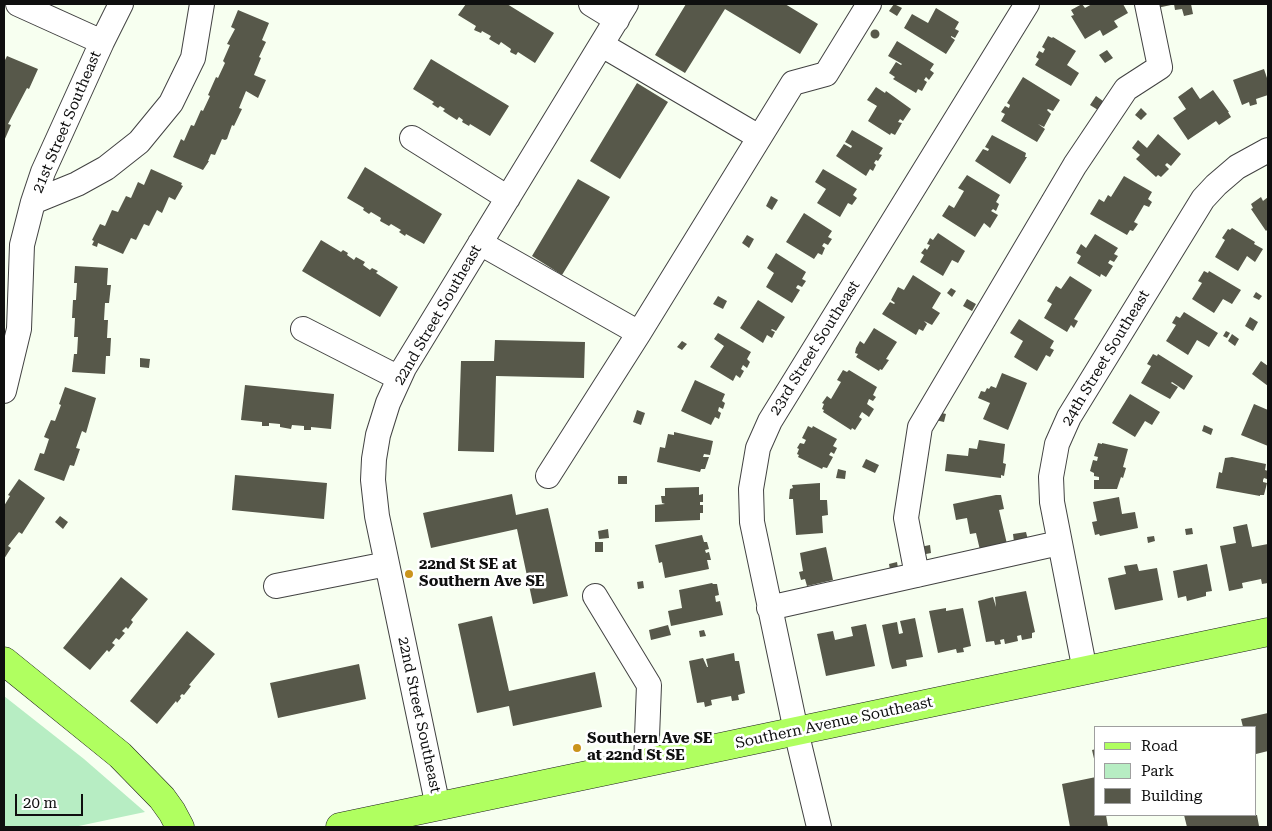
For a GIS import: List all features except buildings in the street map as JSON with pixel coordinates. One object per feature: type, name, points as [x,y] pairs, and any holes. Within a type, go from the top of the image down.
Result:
[{"type":"main road","name":"Southern Avenue Southeast","points":[[340,827],[1268,632]]},
{"type":"main road","points":[[4,661],[120,755],[162,798],[180,827]]},
{"type":"street","points":[[18,4],[102,42]]},
{"type":"street","name":"21st Street Southeast","points":[[4,391],[18,329],[22,245],[33,202],[44,172],[121,4]]},
{"type":"street","points":[[33,202],[76,184],[106,168],[139,142],[171,103],[193,58],[202,4]]},
{"type":"street","points":[[591,4],[622,12]]},
{"type":"street","points":[[548,476],[639,334],[793,83],[826,74],[869,4]]},
{"type":"street","name":"23rd Street Southeast","points":[[819,827],[755,543],[750,511],[755,463],[766,429],[1027,4]]},
{"type":"street","points":[[917,575],[906,518],[920,427],[1076,165],[1116,104],[1126,89],[1160,67],[1147,4]]},
{"type":"street","name":"22nd Street Southeast","points":[[438,807],[377,516],[373,480],[374,459],[381,422],[399,378],[622,12]]},
{"type":"street","points":[[602,45],[760,137]]},
{"type":"street","points":[[412,138],[508,198]]},
{"type":"street","name":"24th Street Southeast","points":[[1085,670],[1052,502],[1051,477],[1057,444],[1069,417],[1203,199],[1237,167],[1268,150]]},
{"type":"street","points":[[480,243],[639,334]]},
{"type":"street","points":[[303,329],[399,378]]},
{"type":"street","points":[[769,608],[1059,543]]},
{"type":"street","points":[[276,586],[386,564]]},
{"type":"street","points":[[595,596],[649,685],[646,763]]},
{"type":"green space","points":[[4,696],[84,759],[145,812],[74,827],[4,827]]},
{"type":"place","name":"22nd St SE at Southern Ave SE","points":[[409,574]]},
{"type":"place","name":"Southern Ave SE at 22nd St SE","points":[[577,748]]}]
